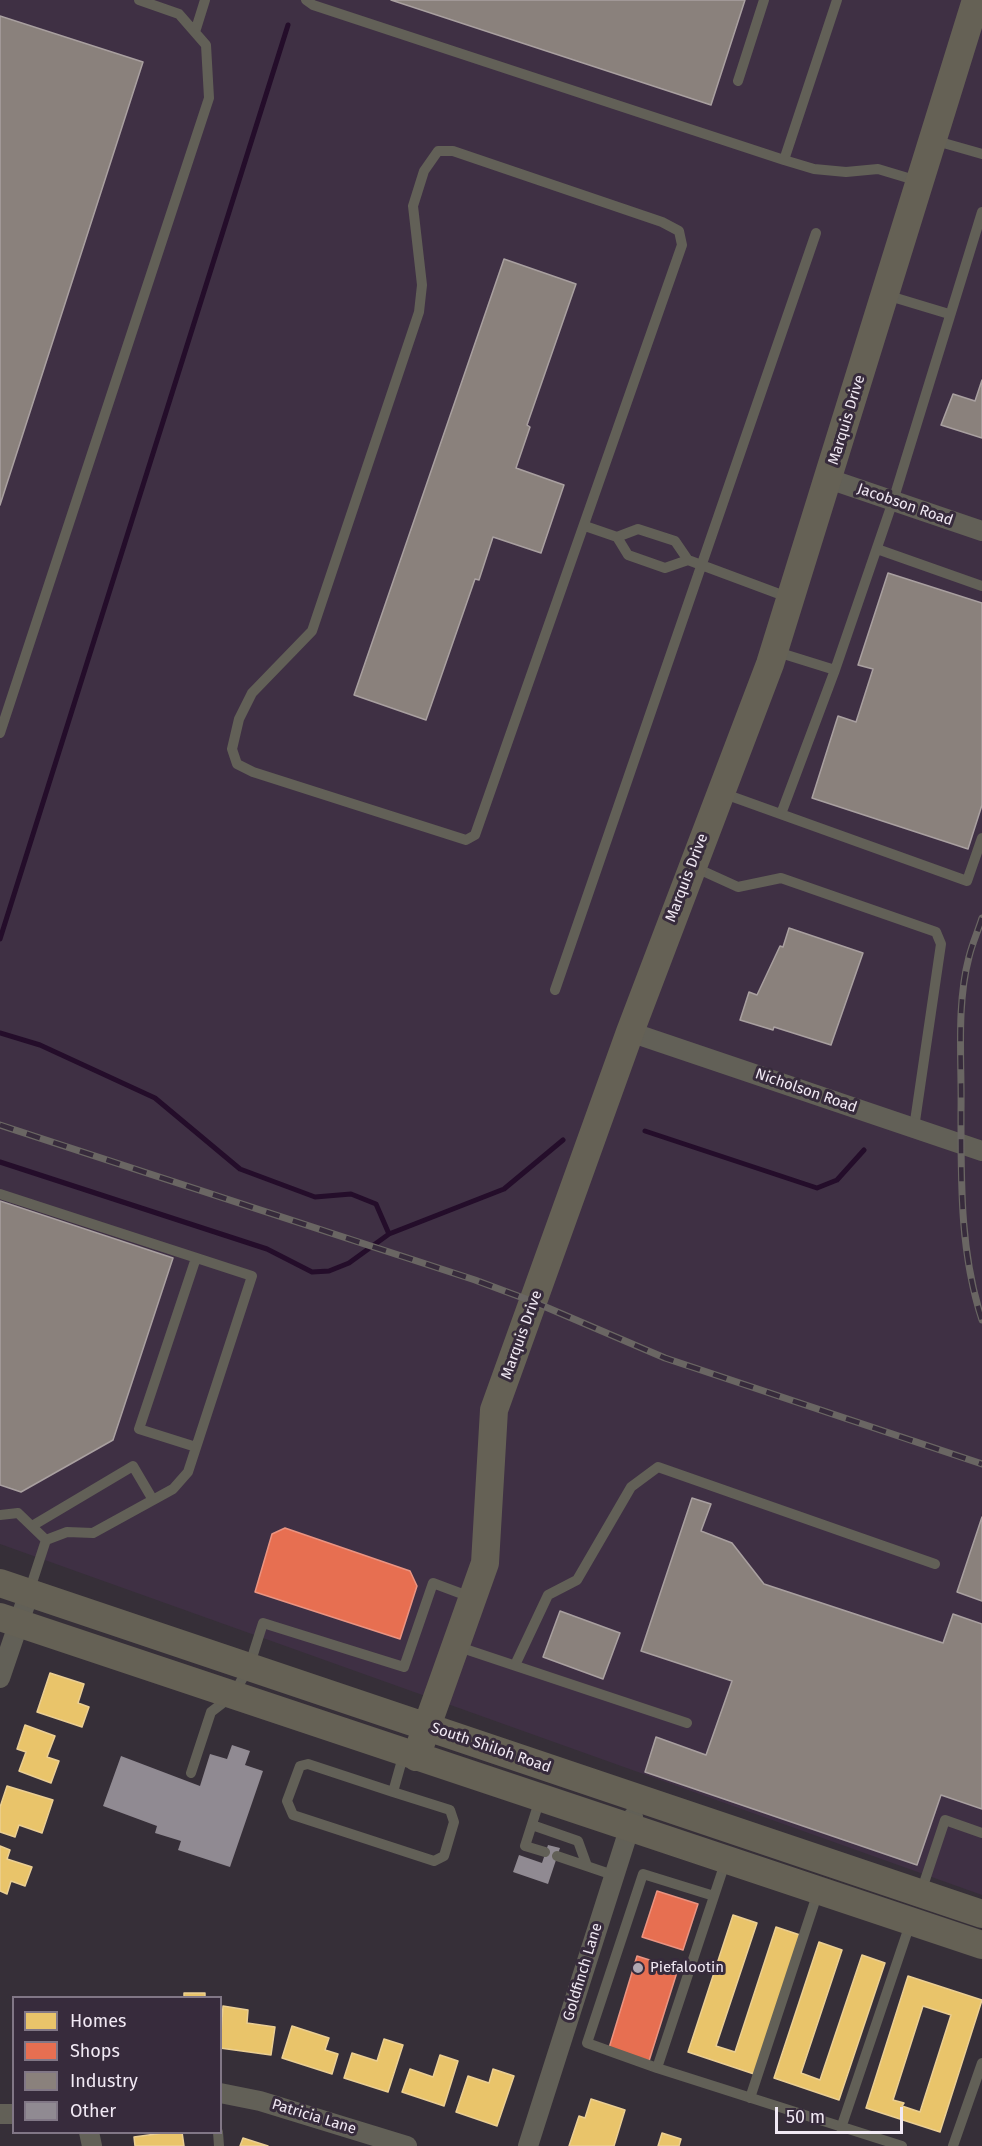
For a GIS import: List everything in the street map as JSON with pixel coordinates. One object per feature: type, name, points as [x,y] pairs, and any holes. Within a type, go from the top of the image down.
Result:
[{"type":"main road","name":"Marquis Drive","points":[[410,1755],[426,1726],[485,1563],[494,1410],[630,1032],[774,651],[976,0]]},
{"type":"main road","name":"South Shiloh Road","points":[[0,1583],[639,1797],[916,1908],[982,1945]]},
{"type":"main road","name":"South Shiloh Road","points":[[9,1620],[818,1892],[916,1908],[982,1914]]},
{"type":"street","name":"Jacobson Road","points":[[829,479],[982,531]]},
{"type":"street","name":"Nicholson Road","points":[[630,1032],[982,1151]]},
{"type":"street","points":[[0,1678],[9,1620],[29,1593]]},
{"type":"street","name":"Goldfinch Lane","points":[[528,2146],[575,2040],[613,1875],[639,1797]]},
{"type":"street","name":"Patricia Lane","points":[[222,2093],[260,2101],[407,2146]]},
{"type":"lane","points":[[0,733],[209,98],[206,45],[179,14],[139,0]]},
{"type":"lane","points":[[195,32],[205,0]]},
{"type":"lane","points":[[306,0],[313,5],[583,96],[814,169],[846,172],[878,169],[920,182]]},
{"type":"lane","points":[[738,81],[764,0]]},
{"type":"lane","points":[[784,160],[837,0]]},
{"type":"lane","points":[[933,141],[982,154]]},
{"type":"lane","points":[[438,151],[453,151],[662,222],[679,231],[682,245],[585,526],[475,835],[466,840],[253,772],[237,764],[232,749],[239,719],[252,693],[312,631],[419,312],[422,285],[412,206],[424,171],[438,151]]},
{"type":"lane","points":[[781,814],[877,549],[982,212]]},
{"type":"lane","points":[[555,990],[816,232]]},
{"type":"lane","points":[[886,294],[949,314]]},
{"type":"lane","points":[[585,526],[617,537],[628,555],[665,568],[688,560]]},
{"type":"lane","points":[[617,537],[638,529],[675,541],[688,560],[791,598]]},
{"type":"lane","points":[[877,549],[982,586]]},
{"type":"lane","points":[[774,651],[835,670]]},
{"type":"lane","points":[[719,792],[967,881],[982,838]]},
{"type":"lane","points":[[692,867],[738,887],[781,878],[936,932],[941,944],[914,1128]]},
{"type":"lane","points":[[0,1194],[252,1276],[188,1472],[173,1489],[93,1533],[67,1532],[46,1540]]},
{"type":"lane","points":[[196,1258],[139,1429],[196,1447]]},
{"type":"lane","points":[[32,1526],[133,1466],[153,1500]]},
{"type":"lane","points":[[515,1665],[548,1596],[577,1580],[631,1487],[658,1467],[935,1564]]},
{"type":"lane","points":[[0,1515],[18,1513],[46,1540]]},
{"type":"lane","points":[[29,1593],[46,1540]]},
{"type":"lane","points":[[191,1773],[211,1712],[233,1695],[249,1666],[263,1623],[404,1667],[433,1583],[473,1598]]},
{"type":"lane","points":[[456,1646],[687,1723]]},
{"type":"lane","points":[[393,1792],[410,1755]]},
{"type":"lane","points":[[308,1764],[393,1792],[450,1810],[454,1822],[444,1856],[434,1862],[293,1815],[287,1801],[300,1766],[308,1764]]},
{"type":"lane","points":[[540,1799],[525,1846],[545,1852]]},
{"type":"lane","points":[[841,2128],[945,1820],[982,1833]]},
{"type":"lane","points":[[532,1825],[578,1841],[587,1866]]},
{"type":"lane","points":[[557,1856],[613,1875]]},
{"type":"lane","points":[[657,2068],[726,1860]]},
{"type":"lane","points":[[714,1896],[643,1874],[575,2040],[902,2146]]},
{"type":"lane","points":[[750,2098],[818,1892]]},
{"type":"lane","points":[[953,2146],[982,2063]]},
{"type":"shaded area","points":[[0,0],[982,0],[982,1895],[0,1544]]},
{"type":"building: Homes","points":[[50,1673],[84,1684],[78,1703],[89,1707],[82,1727],[37,1712]]},
{"type":"building: Homes","points":[[25,1725],[55,1736],[47,1757],[59,1761],[51,1783],[19,1771],[26,1752],[17,1749]]},
{"type":"building: Homes","points":[[7,1786],[53,1800],[42,1833],[19,1825],[15,1837],[0,1832],[0,1807]]},
{"type":"building: Homes","points":[[0,1846],[10,1850],[7,1859],[32,1867],[25,1886],[11,1881],[7,1894],[0,1891]]},
{"type":"building: Homes","points":[[733,1915],[757,1923],[716,2046],[735,2052],[776,1927],[800,1935],[754,2074],[688,2052]]},
{"type":"building: Homes","points":[[819,1942],[842,1950],[801,2073],[820,2080],[862,1955],[885,1963],[839,2100],[774,2078]]},
{"type":"building: Homes","points":[[908,1976],[982,2000],[940,2132],[866,2108]],"holes":[[[923,2006],[951,2015],[920,2112],[902,2106],[904,2103],[893,2100]]]},
{"type":"building: Homes","points":[[184,1993],[205,1993],[205,1996],[184,1996]]},
{"type":"building: Homes","points":[[223,2006],[248,2010],[247,2023],[275,2027],[271,2055],[222,2048]]},
{"type":"building: Homes","points":[[292,2026],[329,2038],[325,2050],[338,2054],[332,2074],[282,2058]]},
{"type":"building: Homes","points":[[384,2039],[403,2045],[388,2092],[344,2078],[352,2053],[377,2061]]},
{"type":"building: Homes","points":[[440,2055],[458,2061],[444,2106],[402,2092],[410,2069],[433,2077]]},
{"type":"building: Homes","points":[[493,2069],[514,2076],[497,2126],[456,2112],[468,2076],[489,2083]]},
{"type":"building: Homes","points":[[591,2099],[625,2110],[614,2146],[569,2146],[579,2116],[585,2118]]},
{"type":"building: Homes","points":[[662,2133],[681,2139],[679,2146],[658,2146]]},
{"type":"building: Homes","points":[[182,2134],[184,2146],[135,2146],[134,2137]]},
{"type":"building: Homes","points":[[243,2138],[268,2146],[240,2146]]},
{"type":"building: Shops","points":[[285,1528],[410,1571],[417,1586],[400,1639],[255,1592],[272,1534]]},
{"type":"building: Shops","points":[[657,1891],[698,1904],[683,1950],[642,1937]]},
{"type":"building: Shops","points":[[637,1956],[678,1969],[649,2061],[609,2048]]},
{"type":"building: Industry","points":[[391,0],[745,0],[711,105]]},
{"type":"building: Industry","points":[[0,16],[143,62],[0,505]]},
{"type":"building: Industry","points":[[504,259],[576,284],[527,425],[530,427],[516,468],[564,485],[541,553],[493,537],[479,580],[475,579],[426,720],[354,695]]},
{"type":"building: Industry","points":[[982,380],[982,438],[941,425],[953,394],[975,401]]},
{"type":"building: Industry","points":[[888,573],[982,603],[982,805],[968,849],[812,798],[838,716],[856,722],[873,669],[858,665]]},
{"type":"building: Industry","points":[[789,928],[863,953],[831,1045],[774,1027],[773,1030],[740,1020],[749,992],[757,995],[780,946],[783,947]]},
{"type":"building: Industry","points":[[0,1201],[173,1258],[113,1440],[21,1492],[0,1485]]},
{"type":"building: Industry","points":[[692,1498],[711,1504],[701,1531],[732,1543],[764,1584],[943,1643],[953,1614],[982,1624],[982,1809],[941,1795],[917,1865],[645,1772],[656,1737],[706,1755],[732,1681],[641,1651]]},
{"type":"building: Industry","points":[[982,1517],[982,1601],[957,1592]]},
{"type":"building: Industry","points":[[560,1611],[620,1633],[603,1679],[543,1657]]},
{"type":"building: Other","points":[[232,1745],[250,1751],[245,1765],[263,1771],[230,1867],[178,1850],[181,1841],[155,1833],[157,1826],[103,1806],[121,1756],[200,1786],[210,1754],[227,1759]]},
{"type":"building: Other","points":[[548,1845],[560,1848],[548,1884],[513,1872],[519,1855],[542,1863]]},
{"type":"waterway","points":[[0,939],[288,25]]},
{"type":"waterway","points":[[0,1033],[40,1045],[155,1098],[240,1169],[315,1197],[351,1194],[376,1204],[389,1234]]},
{"type":"waterway","points":[[645,1131],[817,1188],[837,1180],[864,1150]]},
{"type":"waterway","points":[[0,1162],[267,1249],[312,1272],[329,1271],[349,1263],[389,1234],[504,1189],[563,1140]]},
{"type":"railway","points":[[982,918],[970,952],[965,976],[960,1034],[963,1217],[969,1269],[982,1320]]},
{"type":"railway","points":[[0,1125],[475,1280],[534,1302],[665,1358],[982,1464]]},
{"type":"place","name":"Piefalootin","points":[[638,1968]]}]
